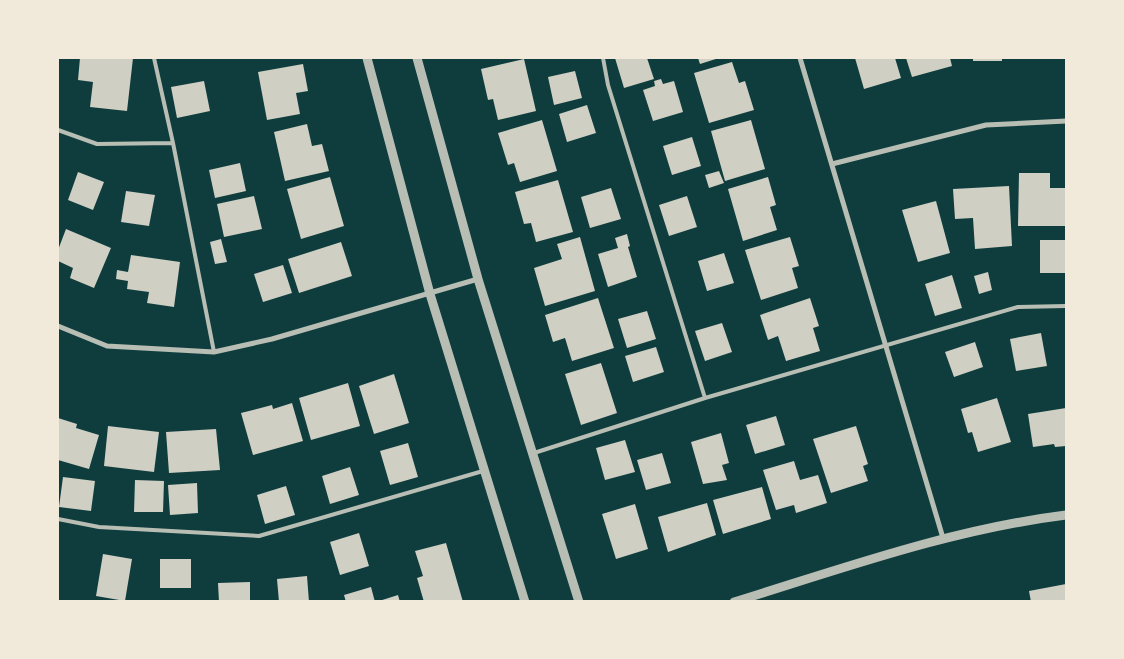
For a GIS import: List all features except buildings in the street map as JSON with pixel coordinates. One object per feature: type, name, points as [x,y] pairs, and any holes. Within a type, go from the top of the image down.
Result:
[{"type":"street","points":[[367,58],[430,294],[525,602]]},
{"type":"street","points":[[417,58],[478,279],[580,602]]},
{"type":"street","points":[[800,58],[943,538]]},
{"type":"street","points":[[832,164],[986,124],[1066,122]]},
{"type":"street","points":[[58,326],[107,346],[214,352],[272,339],[478,279]]},
{"type":"street","points":[[734,602],[943,538],[1015,521],[1066,515]]},
{"type":"lane","points":[[154,58],[173,143],[214,352]]},
{"type":"lane","points":[[603,58],[608,85],[705,398]]},
{"type":"lane","points":[[58,130],[96,144],[173,143]]},
{"type":"lane","points":[[534,453],[705,398],[1018,307],[1066,306]]},
{"type":"lane","points":[[58,520],[99,527],[259,536],[485,470]]}]
